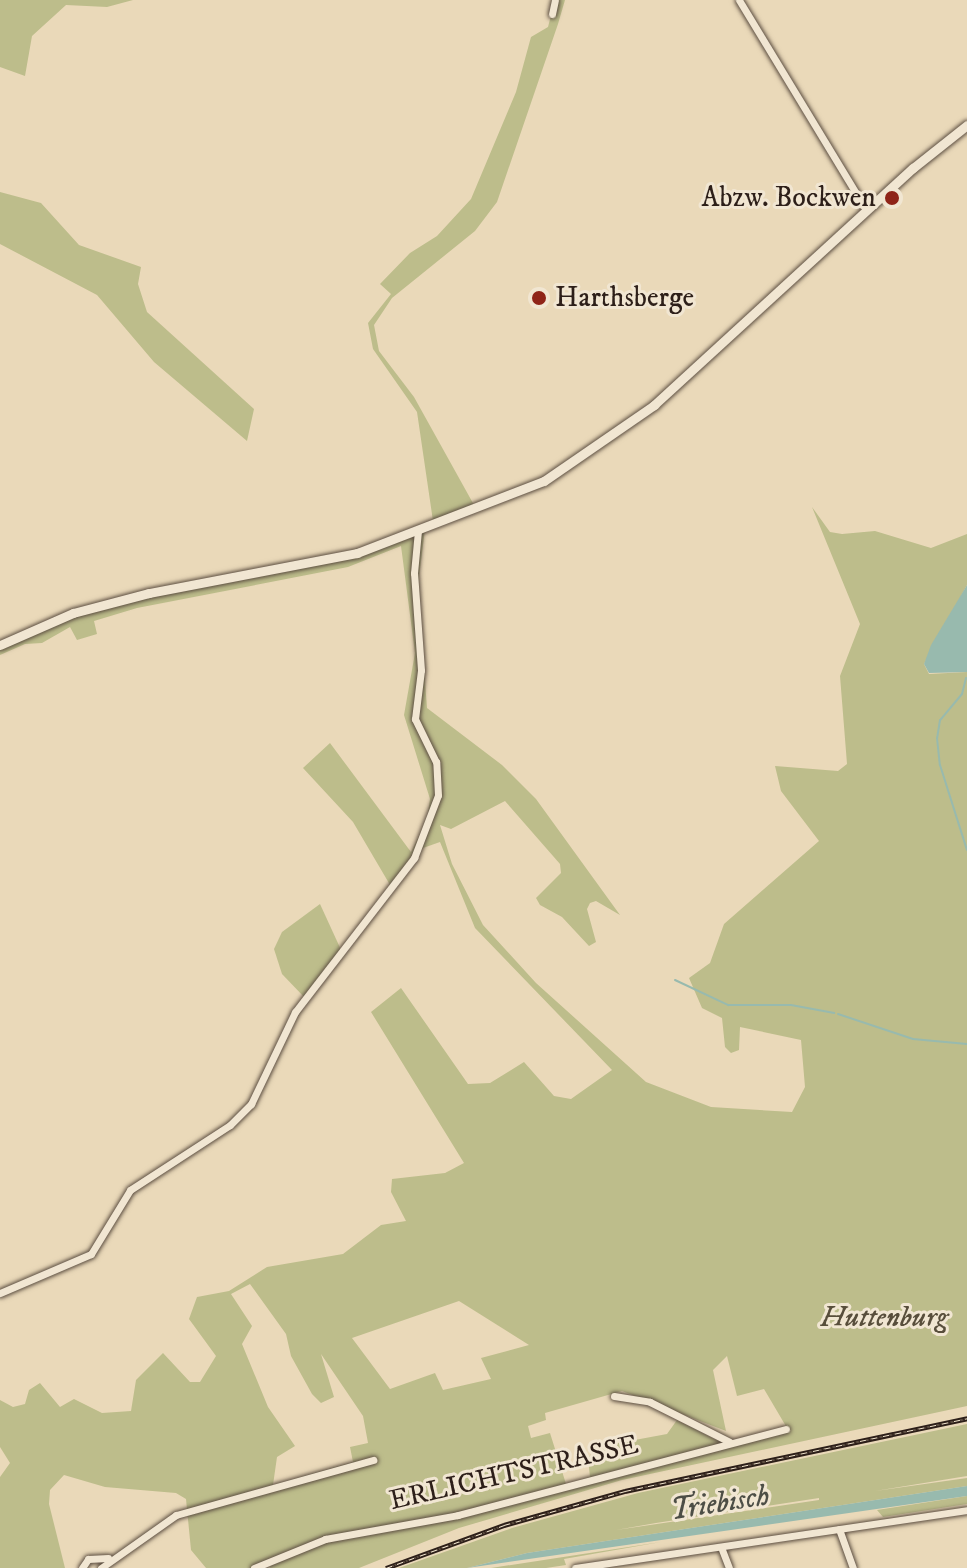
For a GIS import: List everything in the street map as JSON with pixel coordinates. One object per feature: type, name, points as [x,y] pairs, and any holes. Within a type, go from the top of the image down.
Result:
[{"type":"main road","points":[[0,645],[109,603],[330,561],[532,487],[616,435],[866,210],[967,125]]},
{"type":"street","points":[[552,14],[555,0]]},
{"type":"street","points":[[739,0],[866,210]]},
{"type":"street","points":[[0,1293],[91,1254],[130,1190],[230,1125],[251,1104],[295,1012],[408,868],[438,795],[436,762],[415,719],[421,670],[414,573],[418,531]]},
{"type":"street","points":[[614,1396],[650,1402],[730,1442]]},
{"type":"street","name":"ERLICHTSTRASSE","points":[[254,1568],[325,1539],[458,1515],[786,1429]]},
{"type":"street","points":[[101,1568],[108,1558],[176,1515],[373,1460]]},
{"type":"street","points":[[575,1568],[967,1510]]},
{"type":"street","points":[[839,1529],[853,1568]]},
{"type":"street","points":[[721,1547],[729,1568]]},
{"type":"street","points":[[82,1568],[88,1559],[108,1558]]},
{"type":"green space","points":[[0,0],[133,0],[107,7],[66,5],[32,36],[25,76],[0,67]]},
{"type":"green space","points":[[555,0],[565,0],[497,202],[475,231],[392,298],[374,325],[379,351],[414,397],[474,505],[433,521],[417,412],[373,349],[368,323],[391,294],[380,284],[410,253],[437,236],[471,199],[516,92],[531,37],[548,27]]},
{"type":"green space","points":[[0,192],[41,203],[79,245],[141,267],[138,284],[147,312],[254,409],[247,441],[154,362],[97,295],[0,244]]},
{"type":"green space","name":"Huttenburg","points":[[812,507],[830,532],[875,531],[931,548],[967,534],[967,585],[924,664],[929,674],[967,672],[967,1406],[622,1480],[459,1528],[359,1568],[270,1568],[272,1560],[254,1568],[206,1568],[191,1550],[186,1499],[176,1493],[105,1487],[64,1475],[50,1490],[49,1504],[65,1568],[0,1568],[0,1477],[10,1463],[0,1447],[0,1400],[13,1407],[25,1404],[29,1390],[40,1383],[60,1407],[74,1399],[102,1413],[131,1411],[136,1380],[163,1353],[190,1382],[200,1382],[216,1356],[189,1319],[197,1297],[229,1291],[267,1267],[343,1254],[381,1225],[406,1221],[391,1192],[392,1179],[445,1173],[464,1163],[371,1012],[401,988],[468,1084],[490,1083],[524,1062],[554,1096],[571,1099],[612,1070],[475,928],[440,842],[423,848],[393,890],[353,822],[303,768],[330,743],[411,852],[427,820],[430,799],[404,715],[415,653],[401,546],[348,567],[137,608],[94,621],[97,634],[77,640],[70,627],[42,643],[25,644],[0,655],[0,645],[109,603],[297,568],[425,529],[418,585],[427,708],[502,765],[536,799],[620,915],[596,901],[590,903],[587,909],[596,942],[589,946],[562,917],[540,905],[536,898],[561,873],[560,864],[505,801],[451,829],[440,825],[452,864],[483,925],[536,983],[646,1082],[711,1107],[792,1112],[805,1087],[801,1040],[740,1027],[739,1050],[731,1053],[725,1047],[722,1018],[702,1008],[689,978],[710,963],[724,924],[819,841],[781,791],[775,766],[838,771],[847,764],[840,676],[860,624]],"holes":[[[250,1284],[286,1334],[291,1356],[312,1394],[321,1403],[334,1397],[321,1354],[363,1416],[368,1443],[350,1447],[353,1462],[273,1485],[277,1457],[295,1446],[268,1407],[242,1344],[252,1326],[231,1294]],[[459,1301],[529,1345],[481,1358],[491,1379],[443,1390],[435,1373],[390,1389],[352,1338]],[[727,1356],[737,1396],[764,1389],[787,1428],[730,1442],[720,1451],[655,1462],[722,1443],[677,1420],[667,1434],[597,1447],[588,1458],[590,1477],[566,1484],[550,1433],[531,1438],[528,1426],[546,1420],[545,1413],[622,1391],[726,1431],[713,1370]]]},
{"type":"green space","points":[[320,904],[342,952],[305,998],[282,974],[274,949],[282,932]]},
{"type":"green space","points":[[967,1424],[967,1476],[875,1491],[967,1478],[967,1486],[527,1553],[467,1568],[399,1568],[512,1528],[638,1493]],"holes":[[[819,1498],[819,1500],[616,1530]]]},
{"type":"green space","points":[[967,1496],[967,1504],[883,1517],[877,1510]]},
{"type":"green space","points":[[661,1542],[564,1559],[566,1565],[491,1568]]},
{"type":"water","points":[[967,585],[967,672],[929,673],[924,664],[931,645]]},
{"type":"water","points":[[967,1486],[967,1496],[467,1568],[527,1553]]},
{"type":"waterway","points":[[966,678],[962,694],[940,720],[937,738],[940,765],[967,850]]},
{"type":"waterway","points":[[675,980],[728,1005],[791,1005],[834,1013]]},
{"type":"waterway","points":[[838,1014],[913,1039],[967,1044]]},
{"type":"railway","points":[[386,1568],[504,1525],[625,1491],[967,1418]]},
{"type":"place","name":"Abzw. Bockwen","points":[[892,198]]},
{"type":"place","name":"Harthsberge","points":[[539,298]]},
{"type":"water label","name":"Triebisch","points":[[720,1504]]}]
